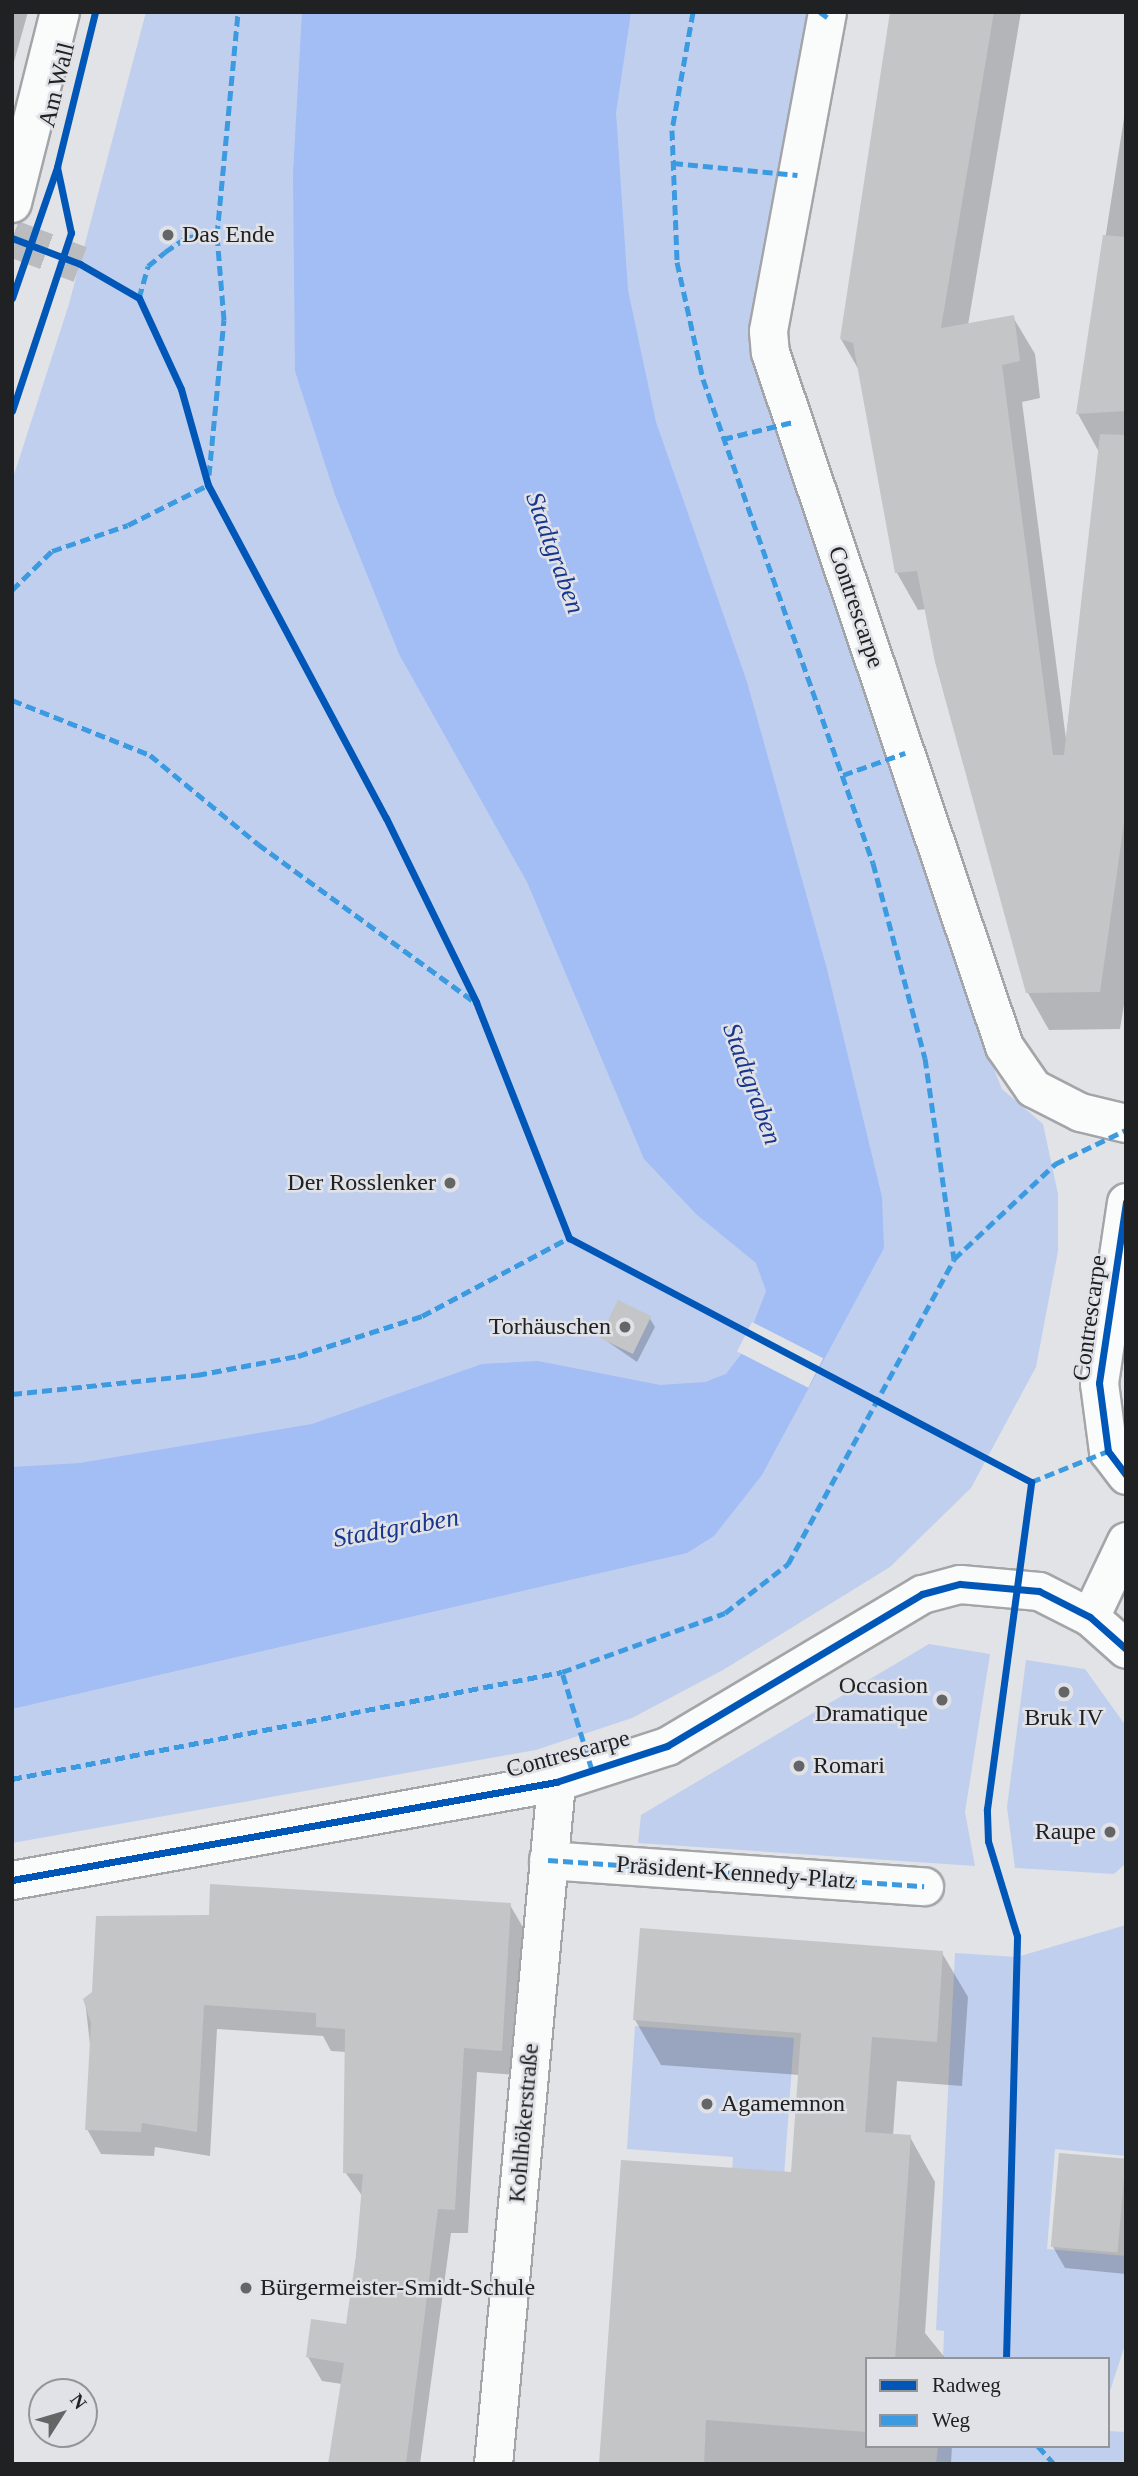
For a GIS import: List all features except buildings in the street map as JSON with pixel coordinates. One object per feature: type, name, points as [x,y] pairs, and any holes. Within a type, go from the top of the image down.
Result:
[{"type":"main road","name":"Am Wall","points":[[12,203],[60,12]]},
{"type":"street","name":"Contrescarpe","points":[[828,12],[768,331],[770,352],[1004,1046],[1033,1088],[1080,1112],[1126,1123]]},
{"type":"street","name":"Contrescarpe","points":[[1126,1202],[1098,1383],[1108,1451],[1126,1475]]},
{"type":"street","points":[[1090,1617],[1126,1541]]},
{"type":"street","name":"Contrescarpe","points":[[12,1880],[556,1782],[667,1746],[922,1594],[997,1583],[1039,1591],[1090,1617],[1126,1649]]},
{"type":"street","name":"Kohlhökerstraße","points":[[493,2464],[556,1782]]},
{"type":"street","name":"Präsident-Kennedy-Platz","points":[[548,1860],[924,1886]]},
{"type":"shaded area","points":[[146,12],[811,12],[763,263],[984,1044],[1002,1089],[1043,1124],[1058,1194],[1058,1251],[1036,1367],[971,1488],[890,1567],[723,1670],[632,1718],[536,1750],[12,1843],[12,481],[69,304]]},
{"type":"shaded area","points":[[929,1644],[990,1654],[965,1812],[975,1866],[638,1843],[641,1815]]},
{"type":"shaded area","points":[[1026,1660],[1085,1669],[1126,1726],[1126,1863],[1114,1874],[1015,1868],[1007,1807]]},
{"type":"shaded area","points":[[1126,1925],[1126,2156],[1055,2149],[1047,2249],[1126,2256],[1126,2342],[1110,2391],[1110,2357],[943,2357],[944,2331],[936,2330],[955,1953],[1017,1957]]},
{"type":"shaded area","points":[[635,2026],[794,2038],[774,2315],[724,2311],[733,2157],[627,2149]]},
{"type":"shaded area","points":[[1110,2431],[1126,2432],[1126,2464],[936,2464],[938,2448],[1110,2448]]},
{"type":"water","name":"Stadtgraben","points":[[302,12],[631,12],[616,113],[628,290],[656,422],[747,682],[827,969],[882,1197],[884,1248],[762,1475],[714,1536],[687,1553],[12,1709],[12,1467],[80,1463],[312,1424],[482,1364],[538,1361],[660,1385],[705,1382],[726,1374],[742,1353],[766,1291],[756,1263],[696,1214],[644,1159],[527,882],[399,654],[335,495],[295,371],[293,173]]},
{"type":"pier","points":[[752,1322],[823,1358],[808,1388],[737,1351]]},
{"type":"tunnel","points":[[12,238],[80,264]]},
{"type":"marked path","points":[[209,475],[224,320],[217,235],[238,12]]},
{"type":"marked path","points":[[693,12],[672,130],[677,262],[703,379],[873,863],[925,1058],[954,1259]]},
{"type":"marked path","points":[[820,12],[827,17]]},
{"type":"marked path","points":[[673,163],[797,175]]},
{"type":"marked path","points":[[139,298],[148,266],[165,252],[187,237],[217,235]]},
{"type":"marked path","points":[[723,439],[793,422]]},
{"type":"marked path","points":[[12,590],[52,551],[128,525],[208,485]]},
{"type":"marked path","points":[[12,700],[150,755],[258,844],[472,1000]]},
{"type":"marked path","points":[[843,775],[905,753]]},
{"type":"marked path","points":[[592,1770],[562,1672],[725,1613],[788,1564],[954,1259],[1055,1164],[1126,1130]]},
{"type":"marked path","points":[[12,1394],[197,1375],[298,1356],[422,1316],[569,1238]]},
{"type":"marked path","points":[[1031,1482],[1108,1451]]},
{"type":"marked path","points":[[12,1779],[562,1672]]},
{"type":"marked path","points":[[548,1860],[924,1886]]},
{"type":"marked path","points":[[1040,2448],[1054,2464]]},
{"type":"cycle path","points":[[12,298],[57,167],[95,12]]},
{"type":"cycle path","points":[[12,411],[71,233],[57,167]]},
{"type":"cycle path","points":[[12,238],[80,264],[139,298],[181,389],[208,485],[386,818],[476,1002],[569,1238],[1031,1482]]},
{"type":"cycle path","points":[[1126,1202],[1099,1383],[1108,1451],[1126,1475]]},
{"type":"cycle path","points":[[1006,2357],[1017,1936],[988,1841],[987,1809],[1031,1482]]},
{"type":"cycle path","points":[[12,1880],[556,1782],[667,1746],[922,1594],[960,1584],[1039,1591],[1090,1617],[1126,1649]]},
{"type":"place","name":"Das Ende","points":[[168,235]]},
{"type":"place","name":"Der Rosslenker","points":[[450,1183]]},
{"type":"place","name":"Torhäuschen","points":[[625,1327]]},
{"type":"place","name":"Bruk IV","points":[[1064,1692]]},
{"type":"place","name":"Occasion Dramatique","points":[[942,1700]]},
{"type":"place","name":"Romari","points":[[799,1766]]},
{"type":"place","name":"Raupe","points":[[1110,1832]]},
{"type":"place","name":"Agamemnon","points":[[707,2104]]},
{"type":"place","name":"Bürgermeister-Smidt-Schule","points":[[246,2288]]}]
